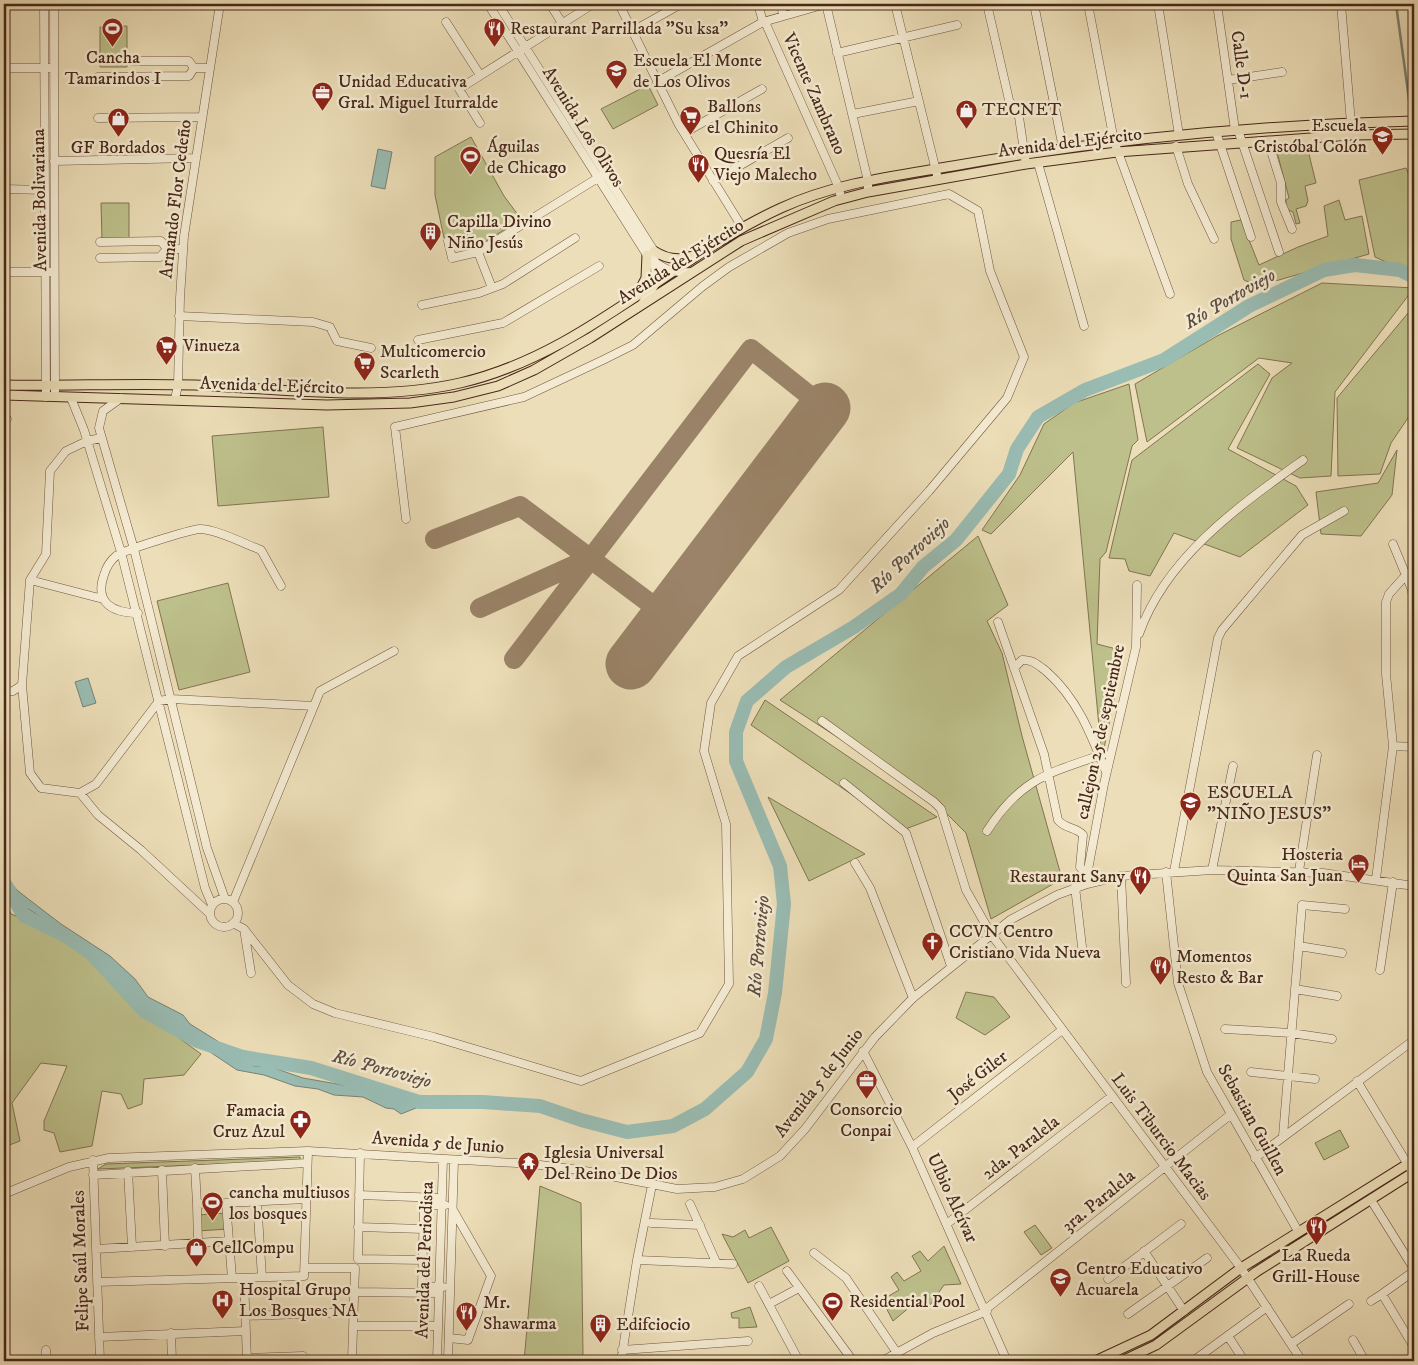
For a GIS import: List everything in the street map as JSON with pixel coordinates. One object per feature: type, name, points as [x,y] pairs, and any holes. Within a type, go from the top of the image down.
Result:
[{"type":"main road","name":"Avenida del Ejército","points":[[4,395],[327,405],[410,404],[454,397],[498,386],[534,370],[569,351],[638,302],[656,283],[742,227],[786,206],[840,188],[868,181],[1025,153],[1114,141],[1237,130],[1414,121]]},
{"type":"main road","name":"Avenida del Ejército","points":[[4,385],[178,385],[366,392],[398,392],[444,386],[492,374],[522,363],[692,272],[741,240],[841,199],[868,192],[1026,164],[1117,152],[1176,146],[1352,135],[1414,134]]},
{"type":"main road","points":[[638,302],[646,278],[650,253],[662,257],[685,259],[702,252]]},
{"type":"main road","points":[[1095,1361],[1106,1359],[1151,1335],[1241,1268],[1410,1162]]},
{"type":"main road","points":[[1122,1361],[1156,1345],[1248,1278],[1413,1173]]},
{"type":"street","name":"Avenida Bolivariana","points":[[44,4],[46,272],[51,386]]},
{"type":"street","name":"Avenida Bolivariana","points":[[51,397],[55,272],[54,4]]},
{"type":"street","name":"Armando Flor Cedeño","points":[[175,399],[178,385],[179,316],[183,249],[201,117],[220,4]]},
{"type":"street","name":"Avenida Los Olivos","points":[[488,4],[521,49],[650,253],[656,264],[656,283]]},
{"type":"street","name":"Avenida Los Olivos","points":[[498,4],[521,49]]},
{"type":"street","points":[[550,4],[562,23]]},
{"type":"street","points":[[480,122],[459,89],[593,4]]},
{"type":"street","points":[[619,4],[631,32],[684,134],[742,227]]},
{"type":"street","points":[[631,32],[681,4]]},
{"type":"street","name":"Vicente Zambrano","points":[[758,4],[764,22],[840,188],[841,199]]},
{"type":"street","points":[[781,4],[783,15]]},
{"type":"street","points":[[657,82],[764,22],[826,4],[868,181],[868,192]]},
{"type":"street","points":[[895,4],[938,179]]},
{"type":"street","points":[[987,4],[1009,100],[1019,116],[1026,164]]},
{"type":"street","points":[[1034,4],[1063,148]]},
{"type":"street","points":[[1088,4],[1117,152],[1170,294]]},
{"type":"street","points":[[1158,4],[1179,135]]},
{"type":"street","name":"Calle D-1","points":[[1218,4],[1237,130],[1243,142],[1279,252]]},
{"type":"street","points":[[1340,4],[1352,135]]},
{"type":"street","points":[[446,22],[480,76]]},
{"type":"street","points":[[838,53],[957,25]]},
{"type":"street","points":[[132,61],[189,62],[194,68]]},
{"type":"street","points":[[4,68],[54,68]]},
{"type":"street","points":[[194,68],[209,68]]},
{"type":"street","points":[[98,77],[189,76],[194,68]]},
{"type":"street","points":[[1228,80],[1282,72]]},
{"type":"street","points":[[684,134],[762,89]]},
{"type":"street","points":[[853,114],[920,101]]},
{"type":"street","points":[[98,118],[201,117]]},
{"type":"street","points":[[1216,132],[1251,237]]},
{"type":"street","points":[[713,181],[788,138]]},
{"type":"street","points":[[1268,141],[1281,183],[1280,202],[1292,228]]},
{"type":"street","points":[[1176,146],[1188,184],[1214,240]]},
{"type":"street","points":[[54,160],[195,158]]},
{"type":"street","points":[[1038,163],[1084,326]]},
{"type":"street","points":[[448,241],[452,258],[478,252],[601,176]]},
{"type":"street","points":[[4,189],[46,190]]},
{"type":"street","points":[[233,923],[244,929],[288,984],[313,1004],[335,1013],[434,1037],[581,1081],[700,1033],[729,984],[726,824],[704,750],[711,703],[738,656],[839,590],[929,491],[1008,398],[1024,357],[990,271],[978,211],[949,194],[828,219],[788,233],[722,272],[633,345],[603,360],[524,397],[395,427],[406,519]]},
{"type":"street","points":[[422,305],[502,284],[575,238]]},
{"type":"street","points":[[100,242],[161,241],[167,249]]},
{"type":"street","points":[[100,258],[160,257],[167,249],[183,249]]},
{"type":"street","points":[[478,252],[492,288]]},
{"type":"street","points":[[656,264],[674,272],[692,272]]},
{"type":"street","points":[[418,340],[505,322],[599,266]]},
{"type":"street","points":[[4,272],[55,272]]},
{"type":"street","points":[[179,316],[313,322],[330,327],[337,341],[371,348]]},
{"type":"street","points":[[71,398],[87,441],[122,552],[213,922],[220,927],[233,923],[238,915],[229,901],[207,848],[134,549],[99,428],[103,411],[122,398]]},
{"type":"street","points":[[101,438],[87,441],[66,451],[50,471],[46,554],[30,580],[22,685],[30,773],[41,788],[80,793],[96,784],[159,701],[171,698],[314,706]]},
{"type":"street","points":[[1138,636],[1152,600],[1185,557],[1231,514],[1303,460]]},
{"type":"street","name":"Sebastian Guillen","points":[[1298,1232],[1207,1072],[1178,982],[1170,871],[1218,638],[1222,630],[1302,535],[1344,511]]},
{"type":"street","points":[[103,599],[101,584],[106,568],[122,552],[200,529],[261,550],[281,586]]},
{"type":"street","points":[[1394,544],[1412,590],[1414,610]]},
{"type":"street","points":[[1376,879],[1393,746],[1386,674],[1386,602],[1388,594],[1406,575]]},
{"type":"street","points":[[30,580],[103,599],[111,608],[121,612],[138,613]]},
{"type":"street","name":"callejon 25 de septiembre","points":[[1087,880],[1106,772],[1138,636],[1137,586]]},
{"type":"street","points":[[998,622],[1049,772],[1058,820],[1066,827],[1081,832],[1083,835],[1080,867],[1087,880]]},
{"type":"street","points":[[229,901],[320,691],[394,651]]},
{"type":"street","points":[[1014,668],[1018,662],[1027,659],[1039,665],[1058,681],[1086,724],[1106,772]]},
{"type":"street","points":[[4,692],[13,691],[22,685]]},
{"type":"street","name":"Luis Tiburcio Macias","points":[[822,721],[934,802],[940,809],[966,890],[991,934],[1241,1268],[1302,1361]]},
{"type":"street","points":[[1393,746],[1414,748]]},
{"type":"street","points":[[987,831],[1012,797],[1049,772],[1111,752]]},
{"type":"street","points":[[1300,871],[1317,755]]},
{"type":"street","points":[[1212,870],[1233,766]]},
{"type":"street","points":[[844,783],[906,834],[951,966]]},
{"type":"street","points":[[80,793],[98,815],[211,909]]},
{"type":"street","points":[[855,863],[870,888],[913,998]]},
{"type":"street","name":"Avenida 5 de Junio","points":[[4,1194],[93,1160],[308,1151],[556,1166],[652,1185],[686,1189],[715,1187],[743,1179],[767,1166],[787,1150],[806,1129],[862,1052],[913,998],[951,966],[991,934],[1026,910],[1076,888],[1087,880],[1170,871],[1300,871],[1376,879],[1414,886]]},
{"type":"street","points":[[1121,876],[1126,983]]},
{"type":"street","points":[[1380,970],[1393,882]]},
{"type":"street","points":[[1076,888],[1082,955]]},
{"type":"street","points":[[211,909],[218,900],[229,901]]},
{"type":"street","points":[[1283,1136],[1302,905],[1345,909]]},
{"type":"street","points":[[244,929],[251,973]]},
{"type":"street","points":[[1298,946],[1342,953]]},
{"type":"street","points":[[1295,989],[1337,996]]},
{"type":"street","name":"José Giler","points":[[912,1147],[1062,1030]]},
{"type":"street","points":[[1225,1030],[1291,1033],[1332,1039]]},
{"type":"street","points":[[1255,1158],[1414,1040]]},
{"type":"street","name":"Ulbio Alcívar","points":[[862,1052],[912,1147],[948,1223],[1007,1361]]},
{"type":"street","points":[[1252,1072],[1315,1079]]},
{"type":"street","points":[[1357,1081],[1410,1162],[1413,1173]]},
{"type":"street","name":"2da. Paralela","points":[[948,1223],[1112,1096]]},
{"type":"street","name":"3ra. Paralela","points":[[882,1361],[933,1333],[986,1310],[1230,1115]]},
{"type":"street","points":[[97,1282],[304,1276],[308,1151]]},
{"type":"street","points":[[360,1153],[358,1259],[423,1260]]},
{"type":"street","name":"Avenida del Periodista","points":[[437,1361],[443,1159]]},
{"type":"street","name":"Felipe Saúl Morales","points":[[93,1160],[100,1361]]},
{"type":"street","name":"Avenida del Periodista","points":[[448,1361],[454,1160]]},
{"type":"street","points":[[93,1175],[128,1171],[307,1163]]},
{"type":"street","points":[[195,1168],[198,1244]]},
{"type":"street","points":[[162,1170],[165,1246]]},
{"type":"street","points":[[128,1171],[132,1247]]},
{"type":"street","points":[[621,1361],[637,1260],[652,1185]]},
{"type":"street","points":[[359,1195],[441,1201],[452,1207],[490,1276],[468,1340],[449,1338]]},
{"type":"street","points":[[197,1204],[306,1199]]},
{"type":"street","points":[[1370,1301],[1414,1270],[1371,1200]]},
{"type":"street","points":[[257,1201],[262,1278]]},
{"type":"street","points":[[439,1290],[422,1286],[424,1205],[441,1201]]},
{"type":"street","points":[[226,1202],[232,1278]]},
{"type":"street","points":[[690,1204],[716,1262]]},
{"type":"street","points":[[651,1223],[700,1225]]},
{"type":"street","points":[[1108,1279],[1181,1224]]},
{"type":"street","points":[[358,1227],[424,1229]]},
{"type":"street","points":[[96,1248],[165,1246],[229,1241]]},
{"type":"street","points":[[1144,1251],[1184,1310]]},
{"type":"street","points":[[814,1253],[846,1278],[897,1353]]},
{"type":"street","points":[[1128,1314],[1207,1258]]},
{"type":"street","points":[[637,1260],[733,1264]]},
{"type":"street","points":[[305,1268],[355,1268],[352,1360],[394,1361]]},
{"type":"street","points":[[787,1271],[853,1361]]},
{"type":"street","points":[[244,1278],[246,1331],[250,1360],[303,1356],[303,1361]]},
{"type":"street","points":[[759,1286],[799,1361]]},
{"type":"street","points":[[354,1292],[439,1290],[450,1287]]},
{"type":"street","points":[[769,1304],[799,1288]]},
{"type":"street","points":[[1382,1294],[1414,1347]]},
{"type":"street","points":[[1291,1344],[1349,1304]]},
{"type":"street","points":[[1193,1361],[1267,1308]]},
{"type":"street","points":[[245,1316],[354,1312]]},
{"type":"street","points":[[353,1326],[438,1326]]},
{"type":"street","points":[[99,1337],[246,1331]]},
{"type":"street","points":[[171,1333],[172,1361]]},
{"type":"street","points":[[1228,1336],[1241,1356],[1234,1361]]},
{"type":"street","points":[[1353,1340],[1365,1361]]},
{"type":"street","points":[[622,1350],[748,1341]]},
{"type":"street","points":[[46,1350],[46,1361]]},
{"type":"street","points":[[4,1356],[4,1361]]},
{"type":"green space","name":"Cancha Tamarindos I","points":[[127,26],[127,67],[100,67],[100,27]]},
{"type":"green space","points":[[648,85],[658,105],[613,129],[601,109]]},
{"type":"green space","points":[[471,137],[504,196],[521,219],[483,243],[477,240],[471,242],[467,233],[444,238],[435,195],[435,157]]},
{"type":"green space","points":[[1306,142],[1316,183],[1305,186],[1308,201],[1306,206],[1296,209],[1300,223],[1296,224],[1293,212],[1286,209],[1286,200],[1289,198],[1276,148]]},
{"type":"green space","points":[[1406,168],[1414,186],[1414,275],[1375,257],[1359,180]]},
{"type":"green space","points":[[1339,200],[1345,220],[1362,216],[1369,254],[1258,286],[1244,280],[1231,239],[1231,222],[1241,220],[1259,265],[1328,236],[1324,206]]},
{"type":"green space","points":[[101,203],[129,203],[129,239],[102,239]]},
{"type":"green space","points":[[1322,283],[1414,288],[1335,392],[1331,476],[1300,478],[1237,448],[1272,378],[1292,363],[1259,358],[1147,442],[1135,384],[1217,336]]},
{"type":"green space","points":[[1414,306],[1414,409],[1391,443],[1380,474],[1338,476],[1337,398]]},
{"type":"green space","points":[[1258,364],[1270,374],[1228,449],[1296,486],[1308,505],[1240,557],[1174,533],[1150,576],[1129,571],[1125,559],[1109,558],[1132,460]]},
{"type":"green space","points":[[1129,384],[1138,440],[1132,446],[1106,552],[1100,559],[1097,644],[1124,651],[1102,758],[1073,452],[991,534],[982,530],[1020,475],[1044,424],[1074,403]]},
{"type":"green space","points":[[323,427],[329,497],[218,506],[212,436]]},
{"type":"green space","points":[[1397,450],[1392,495],[1361,536],[1321,534],[1316,492],[1378,483]]},
{"type":"green space","points":[[978,536],[1008,605],[987,621],[1002,653],[1022,736],[1062,879],[991,919],[966,833],[930,797],[780,700]]},
{"type":"green space","points":[[228,583],[250,672],[179,690],[157,601]]},
{"type":"green space","points":[[765,700],[937,817],[903,830],[751,725]]},
{"type":"green space","points":[[768,797],[865,854],[809,881]]},
{"type":"green space","points":[[4,895],[11,914],[62,933],[108,978],[123,997],[201,1054],[184,1075],[144,1079],[142,1104],[128,1109],[121,1094],[102,1091],[92,1146],[60,1152],[54,1133],[44,1130],[44,1121],[67,1066],[41,1063],[12,1103],[20,1141],[4,1147],[4,1128],[8,1099],[4,1095]]},
{"type":"green space","points":[[966,992],[994,997],[1010,1017],[985,1035],[956,1018]]},
{"type":"green space","points":[[1340,1130],[1349,1147],[1324,1160],[1315,1143]]},
{"type":"green space","points":[[300,1157],[300,1161],[98,1169],[106,1164]]},
{"type":"green space","points":[[540,1186],[581,1203],[583,1354],[581,1361],[524,1361]]},
{"type":"green space","name":"cancha multiusos los bosques","points":[[227,1213],[228,1229],[198,1231],[197,1215]]},
{"type":"green space","points":[[1035,1225],[1052,1248],[1041,1255],[1024,1232]]},
{"type":"green space","points":[[771,1227],[789,1261],[748,1283],[722,1234],[733,1237],[745,1230],[749,1238]]},
{"type":"green space","points":[[944,1246],[961,1284],[944,1285],[930,1305],[911,1306],[893,1321],[882,1300],[899,1290],[891,1277],[897,1272],[904,1281],[921,1271],[912,1256],[920,1251],[928,1261]]},
{"type":"green space","points":[[750,1307],[757,1327],[739,1328],[739,1318],[732,1318],[731,1313]]},
{"type":"water","points":[[378,149],[392,152],[385,189],[371,186]]},
{"type":"water","points":[[88,678],[96,703],[83,707],[75,682]]},
{"type":"water","points":[[4,864],[8,880],[18,891],[61,924],[110,956],[135,979],[148,997],[183,1015],[190,1024],[219,1042],[241,1059],[254,1066],[271,1067],[303,1078],[366,1089],[403,1100],[413,1104],[416,1108],[401,1114],[394,1109],[386,1108],[363,1097],[334,1095],[318,1089],[295,1086],[264,1075],[237,1070],[207,1050],[197,1038],[141,1003],[129,989],[118,987],[103,966],[86,949],[17,901],[4,886]]},
{"type":"waterway","points":[[1396,4],[1411,114]]},
{"type":"waterway","points":[[1409,140],[1414,176]]},
{"type":"waterway","name":"Río Portoviejo","points":[[4,882],[24,916],[64,935],[91,953],[144,1011],[197,1041],[243,1057],[311,1068],[419,1102],[483,1102],[540,1106],[581,1120],[627,1132],[673,1126],[705,1109],[747,1072],[766,1039],[775,993],[784,904],[780,866],[736,761],[736,732],[747,701],[786,667],[854,627],[901,594],[923,567],[956,540],[1009,474],[1017,449],[1038,417],[1085,390],[1164,360],[1249,306],[1324,270],[1355,265],[1400,270],[1414,277]]},
{"type":"taxiway","points":[[514,659],[751,349],[825,408]]},
{"type":"taxiway","points":[[435,539],[520,506],[667,616]]},
{"type":"taxiway","points":[[480,608],[588,559]]},
{"type":"runway","points":[[631,664],[825,408]]},
{"type":"place","name":"Cancha Tamarindos I","points":[[113,47]]},
{"type":"place","name":"Restaurant Parrillada \"Su ksa\"","points":[[494,48]]},
{"type":"place","name":"Escuela El Monte de Los Olivos","points":[[617,90]]},
{"type":"place","name":"Unidad Educativa Gral. Miguel Iturralde","points":[[322,111]]},
{"type":"place","name":"TECNET","points":[[966,129]]},
{"type":"place","name":"Ballons el Chinito","points":[[691,136]]},
{"type":"place","name":"GF Bordados","points":[[118,137]]},
{"type":"place","name":"Escuela Cristóbal Colón","points":[[1383,155]]},
{"type":"place","name":"Águilas de Chicago","points":[[471,176]]},
{"type":"place","name":"Quesría El Viejo Malecho","points":[[698,183]]},
{"type":"place","name":"Capilla Divino Niño Jesús","points":[[431,251]]},
{"type":"place","name":"Vinueza","points":[[167,365]]},
{"type":"place","name":"Multicomercio Scarleth","points":[[364,381]]},
{"type":"place","name":"ESCUELA \"NIÑO JESUS\"","points":[[1191,822]]},
{"type":"place","name":"Hosteria Quinta San Juan","points":[[1359,884]]},
{"type":"place","name":"Restaurant Sany","points":[[1141,896]]},
{"type":"place","name":"CCVN Centro Cristiano Vida Nueva","points":[[933,961]]},
{"type":"place","name":"Momentos Resto & Bar","points":[[1160,986]]},
{"type":"place","name":"Consorcio Conpai","points":[[866,1099]]},
{"type":"place","name":"Famacia Cruz Azul","points":[[301,1140]]},
{"type":"place","name":"Iglesia Universal Del Reino De Dios","points":[[528,1182]]},
{"type":"place","name":"cancha multiusos los bosques","points":[[213,1222]]},
{"type":"place","name":"La Rueda Grill-House","points":[[1316,1245]]},
{"type":"place","name":"CellCompu","points":[[196,1267]]},
{"type":"place","name":"Centro Educativo Acuarela","points":[[1060,1298]]},
{"type":"place","name":"Hospital Grupo Los Bosques NA","points":[[223,1319]]},
{"type":"place","name":"Residential Pool","points":[[833,1321]]},
{"type":"place","name":"Mr. Shawarma","points":[[467,1332]]},
{"type":"place","name":"Edifciocio","points":[[600,1344]]}]
